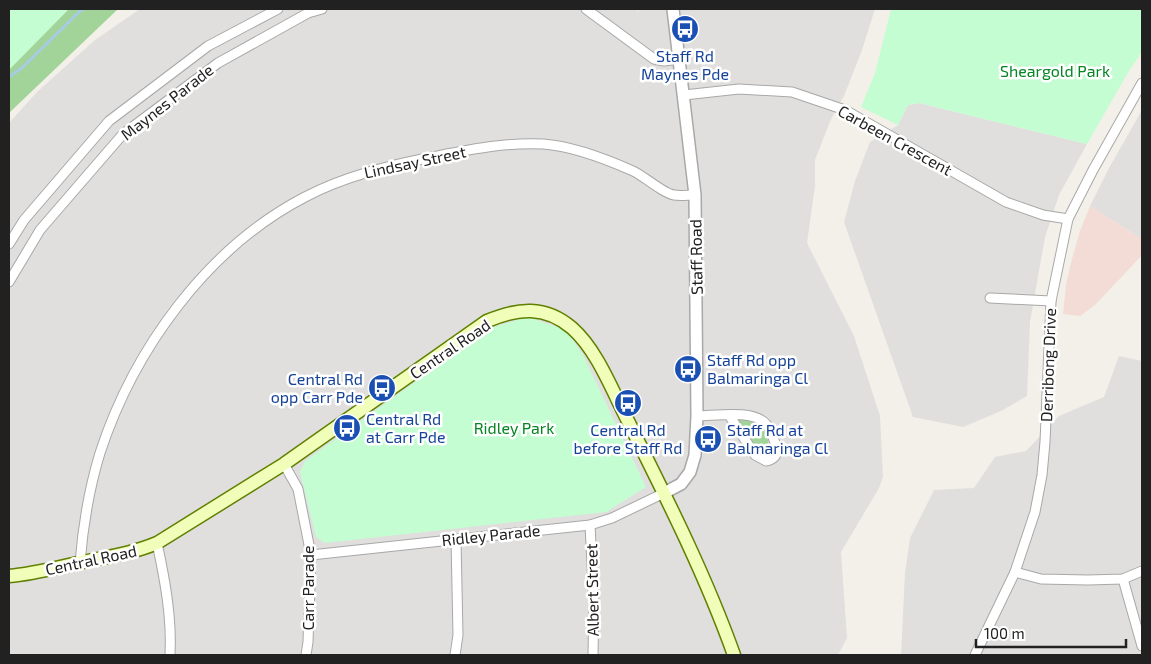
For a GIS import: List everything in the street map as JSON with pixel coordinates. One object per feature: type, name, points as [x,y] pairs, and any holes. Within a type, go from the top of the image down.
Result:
[{"type":"main road","name":"Central Road","points":[[9,576],[129,554],[157,543],[284,464],[487,321],[502,314],[528,310],[556,318],[571,327],[582,337],[596,359],[664,493],[719,614],[734,655]]},
{"type":"street","name":"Maynes Parade","points":[[9,244],[24,220],[109,121],[208,46],[278,9]]},
{"type":"street","name":"Maynes Parade","points":[[9,282],[40,230],[122,134],[218,63],[308,13],[322,9]]},
{"type":"street","points":[[586,9],[654,59],[664,61],[679,59]]},
{"type":"street","name":"Staff Road","points":[[664,493],[681,484],[690,472],[695,455],[697,416],[695,195],[673,9]]},
{"type":"street","name":"Derribong Drive","points":[[975,655],[1015,572],[1035,512],[1042,475],[1045,442],[1051,301],[1068,219],[1142,83]]},
{"type":"street","name":"Carbeen Crescent","points":[[684,95],[738,89],[792,92],[845,110],[1006,202],[1043,215],[1068,219]]},
{"type":"street","name":"Lindsay Street","points":[[80,563],[81,537],[88,499],[100,453],[117,409],[152,345],[181,302],[211,268],[252,230],[304,197],[348,177],[384,166],[483,147],[544,144],[601,158],[635,172],[672,195],[695,195]]},
{"type":"street","points":[[990,298],[1051,301]]},
{"type":"street","points":[[697,416],[729,415],[747,415],[765,422],[777,449],[774,458],[766,461],[758,458],[729,415]]},
{"type":"street","name":"Carr Parade","points":[[284,464],[298,489],[311,555],[306,655]]},
{"type":"street","name":"Ridley Parade","points":[[311,555],[590,524],[612,518],[664,493]]},
{"type":"street","name":"Albert Street","points":[[590,524],[594,603],[593,655]]},
{"type":"street","points":[[455,655],[458,635],[456,540]]},
{"type":"street","points":[[157,543],[164,574],[170,628],[170,655]]},
{"type":"street","points":[[1015,572],[1041,579],[1123,579],[1142,571]]},
{"type":"street","points":[[1123,579],[1142,646]]},
{"type":"shaded area","points":[[140,9],[636,9],[638,12],[639,9],[875,9],[862,50],[844,96],[831,119],[815,160],[815,186],[807,243],[854,336],[880,416],[883,477],[879,488],[841,552],[847,638],[838,655],[9,655],[9,123],[37,92],[95,40]]},
{"type":"shaded area","points":[[919,103],[1087,144],[1059,195],[1045,237],[1030,322],[1027,396],[1001,411],[963,427],[913,417],[844,222],[855,181],[870,142],[898,125],[908,105]]},
{"type":"shaded area","points":[[1142,110],[1142,239],[1090,206]]},
{"type":"shaded area","points":[[1090,206],[1142,239],[1142,255],[1096,304],[1080,316],[1063,314],[1066,284],[1072,259]]},
{"type":"shaded area","points":[[1119,356],[1142,361],[1142,655],[901,655],[905,573],[910,538],[934,490],[974,488],[995,457],[1026,451],[1059,416],[1104,397]]},
{"type":"green space","points":[[9,9],[118,9],[9,113]]},
{"type":"green space","points":[[9,9],[69,9],[9,70]]},
{"type":"green space","name":"Sheargold Park","points":[[891,9],[1142,9],[1142,52],[1130,69],[1087,144],[919,103],[908,105],[898,125],[861,107],[875,73]]},
{"type":"green space","name":"Ridley Park","points":[[528,317],[566,330],[583,355],[646,487],[606,512],[325,543],[316,537],[300,472],[305,461],[490,328]]},
{"type":"green space","points":[[749,418],[761,427],[768,438],[768,448],[763,451],[753,444],[737,419]]},
{"type":"waterway","points":[[9,77],[23,67],[84,9]]},
{"type":"place","name":"Staff Rd Maynes Pde","points":[[685,29]]},
{"type":"place","name":"Staff Rd opp Balmaringa Cl","points":[[688,369]]},
{"type":"place","name":"Central Rd opp Carr Pde","points":[[382,388]]},
{"type":"place","name":"Central Rd before Staff Rd","points":[[628,403]]},
{"type":"place","name":"Central Rd at Carr Pde","points":[[347,428]]},
{"type":"place","name":"Staff Rd at Balmaringa Cl","points":[[708,439]]}]
